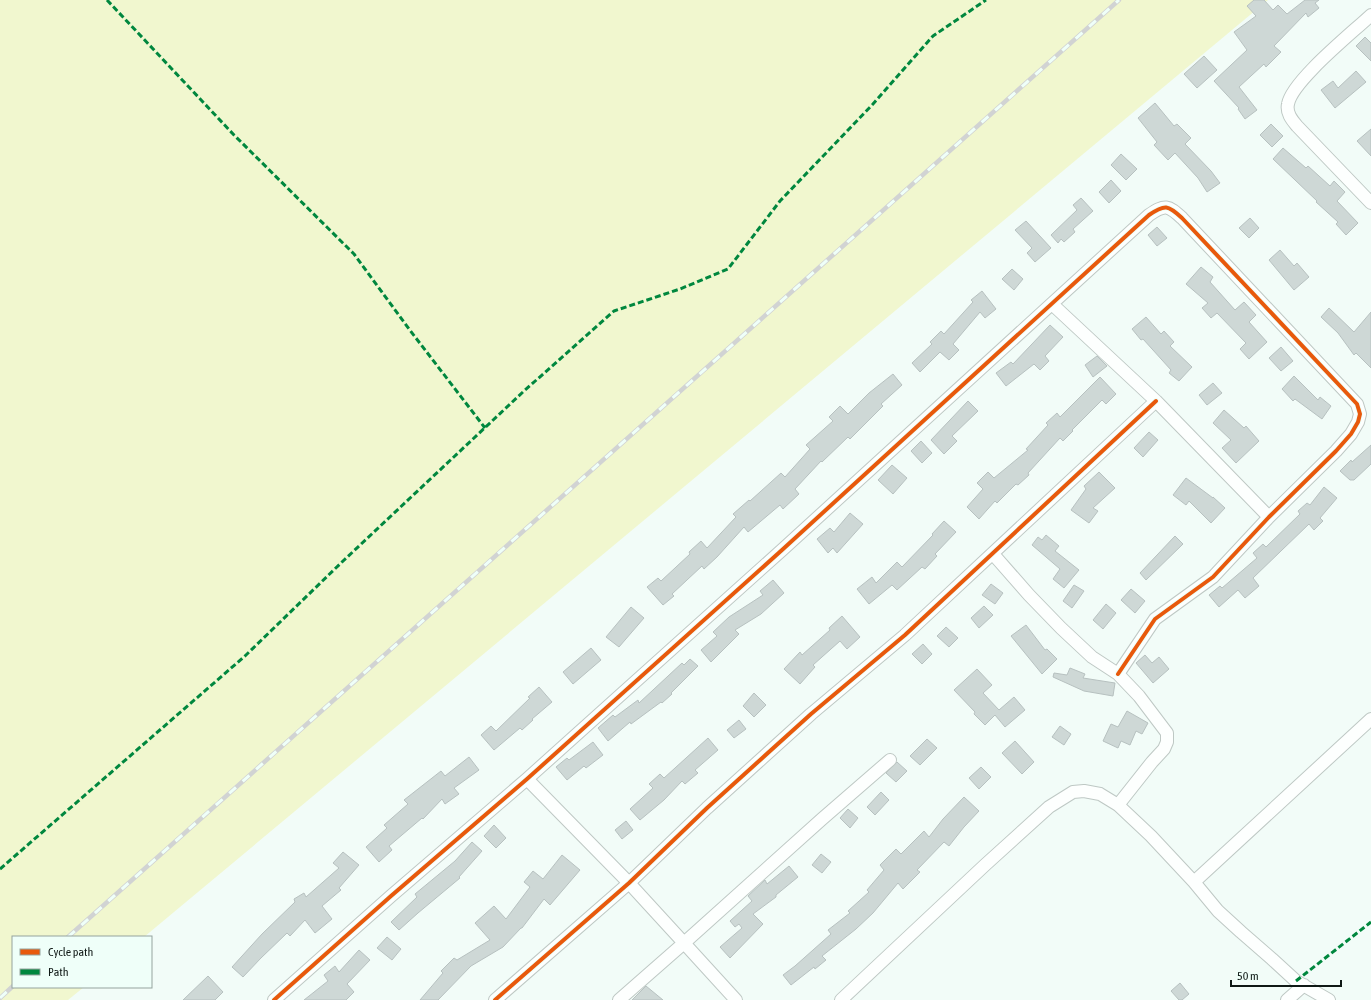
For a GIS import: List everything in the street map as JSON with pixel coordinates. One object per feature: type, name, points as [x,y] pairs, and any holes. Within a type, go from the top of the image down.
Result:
[{"type":"street","points":[[1371,15],[1302,79],[1288,105],[1289,116],[1297,126],[1371,204]]},
{"type":"street","points":[[274,1000],[391,896],[527,779],[782,550],[1149,215],[1160,208],[1166,207],[1173,210],[1182,218],[1357,404],[1360,414],[1358,422],[1351,434],[1336,451],[1269,517],[1213,577],[1155,619],[1118,674]]},
{"type":"street","points":[[1052,304],[1156,401],[1269,517]]},
{"type":"street","points":[[495,1000],[629,883],[707,808],[811,714],[905,635],[1156,401]]},
{"type":"street","points":[[993,554],[1029,595],[1092,657],[1118,674],[1139,696],[1167,733],[1167,742],[1164,749],[1118,805]]},
{"type":"street","points":[[1194,882],[1369,726]]},
{"type":"street","points":[[619,1000],[822,818],[890,760]]},
{"type":"street","points":[[527,779],[629,883],[736,1000]]},
{"type":"street","points":[[841,1000],[1049,807],[1073,792],[1084,791],[1100,794],[1118,805],[1151,836],[1194,882],[1218,911],[1296,981],[1329,1000]]},
{"type":"street","points":[[1287,1000],[1304,985]]},
{"type":"green space","points":[[0,0],[1268,0],[145,936],[12,936],[12,988],[83,988],[68,1000],[0,1000]]},
{"type":"building","points":[[1254,0],[1264,0],[1273,10],[1278,5],[1287,14],[1305,0],[1319,0],[1315,3],[1319,8],[1308,17],[1306,13],[1274,46],[1281,52],[1266,67],[1264,64],[1239,87],[1257,110],[1245,119],[1238,109],[1239,108],[1214,81],[1247,50],[1234,32],[1256,16],[1247,6]]},
{"type":"building","points":[[1365,37],[1371,43],[1371,61],[1356,46]]},
{"type":"building","points":[[1204,56],[1217,70],[1197,88],[1184,74]]},
{"type":"building","points":[[1356,71],[1366,82],[1335,108],[1321,90],[1333,81],[1338,88]]},
{"type":"building","points":[[1155,103],[1174,126],[1177,124],[1191,138],[1185,144],[1211,171],[1220,183],[1207,192],[1198,178],[1175,153],[1168,160],[1154,145],[1157,142],[1138,118]]},
{"type":"building","points":[[1271,124],[1283,136],[1272,147],[1260,135]]},
{"type":"building","points":[[1371,129],[1371,156],[1357,141]]},
{"type":"building","points":[[1283,148],[1306,168],[1308,166],[1330,186],[1334,181],[1345,192],[1337,201],[1358,223],[1346,235],[1336,224],[1338,222],[1273,159]]},
{"type":"building","points":[[1121,154],[1137,169],[1126,180],[1111,165]]},
{"type":"building","points":[[1111,180],[1121,191],[1109,203],[1099,192]]},
{"type":"building","points":[[1081,198],[1093,211],[1073,229],[1075,232],[1064,242],[1061,239],[1058,243],[1051,235],[1077,210],[1073,205]]},
{"type":"building","points":[[1250,218],[1259,228],[1249,238],[1239,228]]},
{"type":"building","points":[[1026,221],[1051,248],[1035,262],[1027,253],[1032,248],[1015,230]]},
{"type":"building","points":[[1157,227],[1167,238],[1157,246],[1148,235]]},
{"type":"building","points":[[1280,250],[1294,266],[1297,263],[1309,277],[1294,290],[1269,260]]},
{"type":"building","points":[[1201,267],[1213,277],[1210,282],[1235,310],[1244,302],[1256,315],[1249,322],[1267,342],[1249,359],[1240,349],[1246,343],[1217,313],[1211,318],[1202,308],[1208,303],[1186,284]]},
{"type":"building","points":[[1012,269],[1023,279],[1014,290],[1002,279]]},
{"type":"building","points":[[982,291],[996,309],[985,318],[980,312],[953,344],[959,350],[949,360],[940,352],[920,372],[912,363],[932,344],[930,342],[941,331],[944,334],[973,302],[971,300]]},
{"type":"building","points":[[1329,308],[1354,332],[1371,312],[1371,368],[1356,353],[1354,355],[1338,333],[1321,317]]},
{"type":"building","points":[[1146,317],[1161,334],[1164,331],[1174,342],[1170,346],[1192,367],[1179,381],[1169,373],[1171,370],[1132,329]]},
{"type":"building","points":[[1050,325],[1063,337],[1045,356],[1049,361],[1040,370],[1034,364],[1006,386],[996,373],[1011,362],[1013,364]]},
{"type":"building","points":[[1281,347],[1293,361],[1281,371],[1269,358]]},
{"type":"building","points":[[1097,356],[1107,366],[1093,377],[1085,365]]},
{"type":"building","points":[[893,374],[902,385],[881,404],[883,406],[850,439],[848,437],[822,462],[821,461],[795,489],[799,494],[783,509],[780,505],[748,532],[744,527],[717,557],[704,569],[702,566],[672,594],[674,596],[663,605],[647,587],[658,578],[661,581],[690,554],[689,552],[701,541],[707,548],[736,517],[733,514],[781,473],[785,477],[810,449],[806,445],[833,421],[829,417],[840,406],[848,414],[869,393]]},
{"type":"building","points":[[1294,376],[1318,400],[1320,397],[1331,406],[1322,419],[1295,399],[1293,401],[1282,389]]},
{"type":"building","points":[[1100,377],[1116,394],[1106,404],[1102,400],[1063,441],[1060,438],[1028,473],[1029,475],[1018,485],[1016,484],[997,503],[995,501],[979,519],[967,507],[983,489],[977,483],[988,472],[994,478],[1028,450],[1026,449],[1048,425],[1046,423],[1057,413],[1060,417]]},
{"type":"building","points":[[1213,383],[1222,393],[1207,405],[1199,395]]},
{"type":"building","points":[[968,401],[978,411],[952,436],[957,441],[944,454],[931,440]]},
{"type":"building","points":[[1224,410],[1244,428],[1246,426],[1259,441],[1236,463],[1222,448],[1231,440],[1213,423]]},
{"type":"building","points":[[1149,432],[1158,440],[1143,457],[1134,448]]},
{"type":"building","points":[[921,441],[932,453],[922,463],[911,451]]},
{"type":"building","points":[[1371,445],[1371,464],[1354,480],[1350,480],[1340,471],[1351,460],[1352,462]]},
{"type":"building","points":[[892,465],[907,478],[893,494],[878,480]]},
{"type":"building","points":[[1099,472],[1115,488],[1093,508],[1098,511],[1089,523],[1071,510],[1086,489],[1084,486]]},
{"type":"building","points":[[1186,478],[1213,497],[1225,508],[1211,523],[1189,501],[1186,505],[1173,495]]},
{"type":"building","points":[[1324,487],[1337,498],[1320,518],[1323,521],[1314,530],[1309,524],[1253,578],[1259,586],[1245,598],[1238,590],[1219,607],[1209,595],[1220,586],[1222,588],[1257,558],[1253,553],[1263,544],[1266,547],[1300,514],[1298,511],[1307,503],[1310,505]]},
{"type":"building","points":[[850,513],[863,524],[837,553],[833,548],[828,553],[817,539],[830,528],[834,532]]},
{"type":"building","points":[[944,521],[956,532],[935,554],[937,556],[925,569],[922,567],[897,590],[892,585],[869,604],[857,589],[872,577],[876,583],[897,562],[902,567],[933,535],[932,534]]},
{"type":"building","points":[[1046,535],[1059,546],[1055,551],[1079,570],[1064,588],[1053,579],[1060,569],[1032,545],[1038,537],[1042,540]]},
{"type":"building","points":[[1175,536],[1183,544],[1146,580],[1140,573]]},
{"type":"building","points":[[773,580],[784,593],[761,614],[735,630],[739,634],[711,662],[701,650],[717,636],[713,632],[729,617],[763,595],[760,591]]},
{"type":"building","points":[[991,584],[1003,593],[995,604],[982,595]]},
{"type":"building","points":[[1074,585],[1084,591],[1072,608],[1063,601]]},
{"type":"building","points":[[1131,589],[1145,601],[1135,613],[1121,600]]},
{"type":"building","points":[[1106,604],[1116,613],[1103,629],[1093,620]]},
{"type":"building","points":[[984,606],[993,615],[979,628],[971,618]]},
{"type":"building","points":[[631,607],[644,618],[619,647],[606,637]]},
{"type":"building","points":[[842,616],[860,637],[847,649],[840,641],[813,665],[815,667],[800,684],[784,669],[800,652],[802,655],[830,630],[829,628]]},
{"type":"building","points":[[1026,625],[1045,650],[1047,649],[1057,659],[1042,674],[1011,636]]},
{"type":"building","points":[[946,627],[958,638],[949,647],[937,636]]},
{"type":"building","points":[[923,644],[932,654],[922,664],[912,654]]},
{"type":"building","points":[[591,648],[601,660],[573,684],[563,672]]},
{"type":"building","points":[[1145,655],[1152,663],[1159,657],[1169,669],[1153,683],[1136,663]]},
{"type":"building","points":[[690,659],[698,666],[671,693],[672,694],[662,703],[661,702],[631,724],[630,722],[608,741],[598,728],[613,715],[615,717],[638,700],[639,703],[682,663],[684,665]]},
{"type":"building","points":[[1070,668],[1085,674],[1083,678],[1115,683],[1113,696],[1084,691],[1053,677],[1054,673],[1067,675]]},
{"type":"building","points":[[977,669],[992,685],[983,693],[999,710],[1014,697],[1025,710],[1005,727],[995,715],[985,725],[954,690]]},
{"type":"building","points":[[539,687],[552,702],[532,719],[533,720],[522,730],[520,728],[494,750],[481,735],[491,726],[496,731],[530,698],[528,697]]},
{"type":"building","points":[[754,693],[766,705],[754,717],[743,706]]},
{"type":"building","points":[[1127,711],[1148,723],[1142,734],[1136,731],[1130,745],[1121,741],[1118,748],[1103,741],[1111,724],[1118,727]]},
{"type":"building","points":[[739,720],[746,729],[734,738],[727,730]]},
{"type":"building","points":[[1060,726],[1071,734],[1064,745],[1052,737]]},
{"type":"building","points":[[708,738],[718,750],[695,770],[698,773],[685,784],[682,781],[664,800],[640,820],[630,809],[653,788],[649,784],[660,774],[664,778]]},
{"type":"building","points":[[927,739],[937,748],[920,765],[910,756]]},
{"type":"building","points":[[1015,741],[1034,762],[1022,774],[1002,753]]},
{"type":"building","points":[[593,742],[603,755],[586,768],[584,766],[567,780],[556,767],[567,758],[569,760]]},
{"type":"building","points":[[469,757],[479,770],[454,788],[459,794],[445,804],[442,799],[423,819],[422,818],[389,846],[392,850],[379,862],[366,847],[387,828],[384,825],[408,804],[404,800],[441,771],[445,776]]},
{"type":"building","points":[[897,762],[907,771],[896,782],[886,773]]},
{"type":"building","points":[[981,767],[991,777],[979,789],[969,778]]},
{"type":"building","points":[[881,792],[889,800],[875,815],[867,807]]},
{"type":"building","points":[[964,797],[979,811],[949,846],[944,842],[917,870],[920,872],[903,889],[898,883],[873,913],[856,929],[822,956],[826,960],[815,969],[814,967],[791,985],[783,975],[831,934],[828,930],[850,913],[848,911],[869,892],[867,890],[884,870],[880,865],[896,849],[901,854],[924,831],[929,837],[943,819]]},
{"type":"building","points":[[848,809],[858,818],[850,828],[840,818]]},
{"type":"building","points":[[626,821],[633,830],[622,839],[615,830]]},
{"type":"building","points":[[494,825],[506,838],[496,848],[484,836]]},
{"type":"building","points":[[472,842],[482,851],[459,877],[460,878],[399,930],[391,922],[417,897],[415,894],[455,861]]},
{"type":"building","points":[[343,852],[359,865],[339,888],[341,890],[322,906],[332,919],[315,933],[305,920],[290,936],[287,933],[243,977],[232,967],[262,934],[295,902],[294,899],[304,893],[306,897],[339,868],[333,863]]},
{"type":"building","points":[[821,854],[831,862],[822,873],[812,865]]},
{"type":"building","points":[[562,855],[580,870],[550,905],[544,899],[522,928],[503,947],[471,966],[438,1000],[420,1000],[443,973],[441,971],[454,958],[457,960],[490,940],[475,923],[494,906],[506,919],[530,887],[524,882],[533,871],[543,879]]},
{"type":"building","points":[[789,866],[798,877],[776,895],[776,897],[753,914],[763,924],[730,958],[720,947],[742,928],[739,924],[735,927],[730,921],[752,901],[748,896],[765,880],[767,884]]},
{"type":"building","points":[[387,937],[401,949],[392,960],[377,948]]},
{"type":"building","points":[[359,950],[370,960],[347,984],[354,992],[346,1000],[304,1000],[328,981],[324,975],[335,966],[339,972]]},
{"type":"building","points":[[208,976],[223,992],[215,1000],[183,1000]]},
{"type":"building","points":[[1180,983],[1189,994],[1182,1000],[1179,1000],[1171,991]]},
{"type":"building","points":[[646,986],[663,1000],[632,1000]]},
{"type":"railway","points":[[69,936],[1119,0]]},
{"type":"railway","points":[[0,998],[12,987]]},
{"type":"marked path","points":[[107,0],[234,135],[354,254],[485,428]]},
{"type":"marked path","points":[[0,869],[245,656],[342,562],[524,391],[614,311],[680,289],[728,269],[780,201],[873,104],[933,36],[986,0]]},
{"type":"marked path","points":[[1296,981],[1371,922]]},
{"type":"cycle path","points":[[274,1000],[391,896],[527,779],[782,550],[1149,215],[1159,209],[1170,208],[1182,218],[1357,404],[1360,414],[1358,422],[1351,434],[1336,451],[1269,517],[1213,577],[1155,619],[1118,674]]},
{"type":"cycle path","points":[[495,1000],[629,883],[707,808],[811,714],[905,635],[1156,401]]}]
